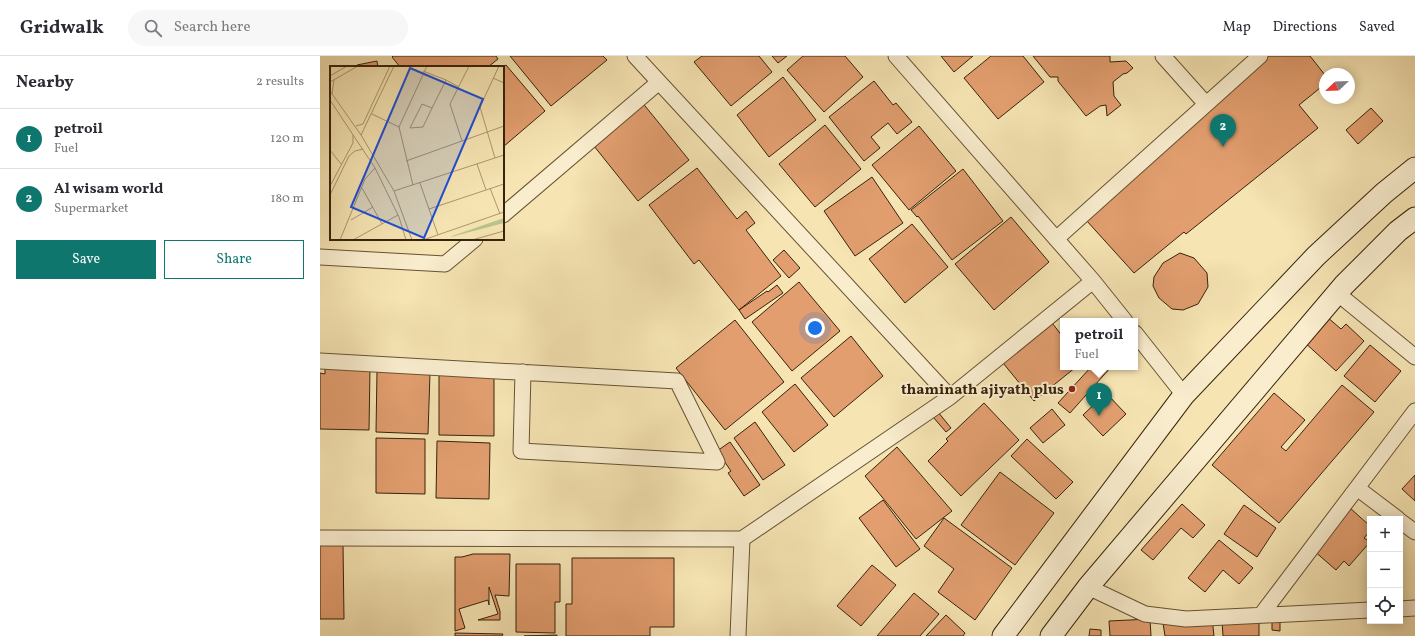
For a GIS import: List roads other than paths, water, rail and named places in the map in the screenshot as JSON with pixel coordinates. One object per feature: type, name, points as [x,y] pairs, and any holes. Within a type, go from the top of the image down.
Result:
[{"type":"main road","points":[[1003,636],[1184,395],[1316,256],[1384,193],[1415,168]]},
{"type":"main road","points":[[1051,636],[1088,587],[1337,293],[1398,231],[1415,218]]},
{"type":"street","points":[[635,56],[950,398]]},
{"type":"street","points":[[896,56],[1093,281],[1123,318]]},
{"type":"street","points":[[1163,56],[1206,104]]},
{"type":"street","points":[[1056,239],[1260,56]]},
{"type":"street","points":[[504,214],[659,82]]},
{"type":"street","points":[[320,257],[445,264],[474,240]]},
{"type":"street","points":[[320,538],[742,539],[950,398],[1093,281]]},
{"type":"street","points":[[1337,293],[1415,356]]},
{"type":"street","points":[[1138,337],[1184,395]]},
{"type":"street","points":[[320,361],[523,372],[677,381],[717,462],[521,451],[523,372]]},
{"type":"street","points":[[1261,615],[1415,410]]},
{"type":"street","points":[[1357,488],[1394,516]]},
{"type":"street","points":[[1403,523],[1415,532]]},
{"type":"street","points":[[738,636],[742,539]]},
{"type":"street","points":[[1088,587],[1145,614],[1186,619],[1367,610]]},
{"type":"street","points":[[1403,608],[1415,608]]},
{"type":"place","name":"Al wisam world","points":[[1223,147]]},
{"type":"place","name":"thaminath ajiyath plus","points":[[1072,389]]},
{"type":"place","name":"petroil","points":[[1099,416]]}]
